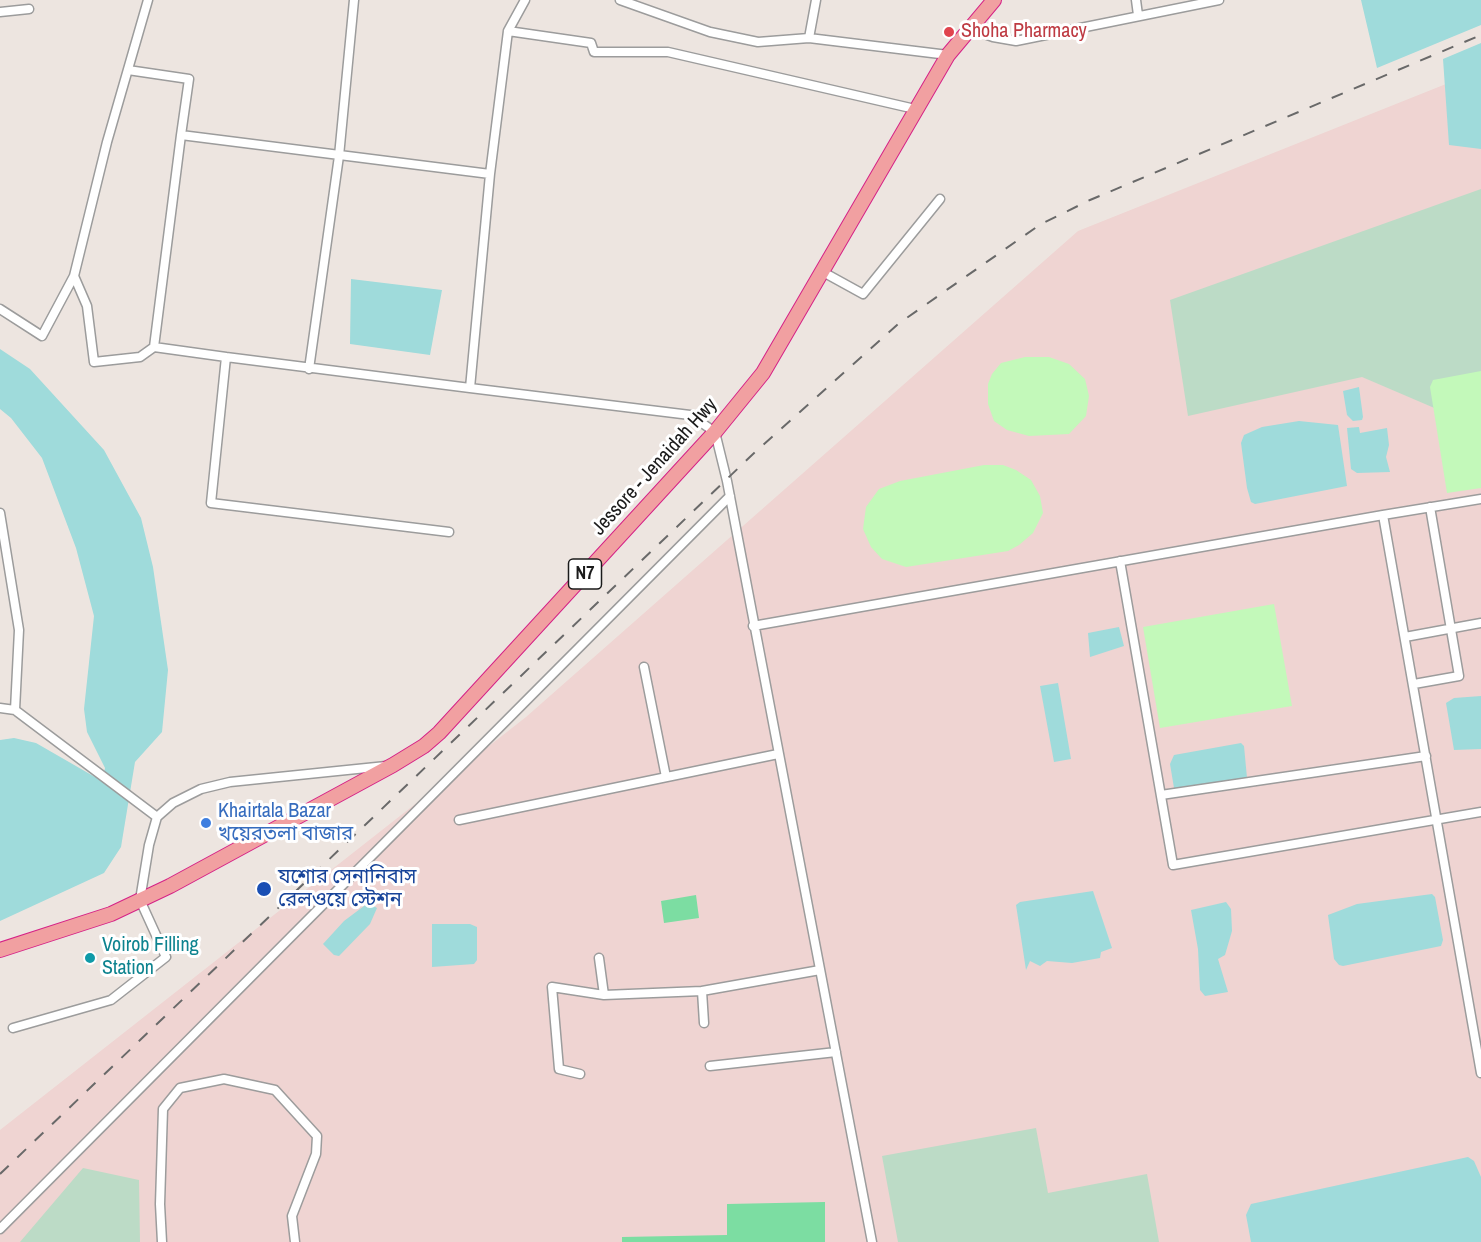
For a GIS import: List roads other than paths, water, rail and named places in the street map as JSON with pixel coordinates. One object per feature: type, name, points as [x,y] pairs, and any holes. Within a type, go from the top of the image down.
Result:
[{"type":"highway","name":"Jessore - Jenaidah Hwy","points":[[0,950],[111,914],[140,900],[393,765],[424,746],[439,733],[715,432],[764,373],[948,55],[994,0]]},
{"type":"street","points":[[0,309],[42,336],[74,276],[148,0]]},
{"type":"street","points":[[309,369],[339,156],[354,0]]},
{"type":"street","points":[[470,388],[490,174],[508,32],[525,0]]},
{"type":"street","points":[[620,0],[710,32],[758,42],[809,38],[948,55]]},
{"type":"street","points":[[809,38],[816,0]]},
{"type":"street","points":[[1136,0],[1138,15]]},
{"type":"street","points":[[970,29],[993,37],[1016,41],[1219,0]]},
{"type":"street","points":[[0,12],[29,9]]},
{"type":"street","points":[[508,32],[591,43],[594,52],[668,52],[915,109]]},
{"type":"street","points":[[128,70],[189,79],[154,347]]},
{"type":"street","points":[[181,135],[490,174]]},
{"type":"street","points":[[823,272],[863,294],[940,199]]},
{"type":"street","points":[[74,276],[87,306],[94,362],[140,357],[154,347],[309,369],[690,414],[715,432],[730,496],[872,1242]]},
{"type":"street","points":[[226,357],[211,503],[449,532]]},
{"type":"street","points":[[0,1229],[730,496]]},
{"type":"street","points":[[753,626],[1481,499]]},
{"type":"street","points":[[1414,684],[1459,676],[1430,507]]},
{"type":"street","points":[[0,513],[20,630],[15,710]]},
{"type":"street","points":[[1383,515],[1481,1073]]},
{"type":"street","points":[[1120,561],[1173,865],[1481,812]]},
{"type":"street","points":[[1405,637],[1481,623]]},
{"type":"street","points":[[644,667],[666,777]]},
{"type":"street","points":[[0,708],[15,710],[157,817]]},
{"type":"street","points":[[459,820],[778,754]]},
{"type":"street","points":[[1161,795],[1426,756]]},
{"type":"street","points":[[12,1028],[111,1000],[166,957],[140,900],[149,846],[157,817],[187,795],[230,782],[393,765]]},
{"type":"street","points":[[599,958],[604,995]]},
{"type":"street","points":[[580,1074],[559,1069],[552,987],[604,995],[702,992],[820,970]]},
{"type":"street","points":[[702,992],[704,1023]]},
{"type":"street","points":[[710,1066],[836,1052]]},
{"type":"street","points":[[162,1242],[160,1204],[163,1109],[180,1088],[224,1079],[275,1090],[317,1136],[316,1154],[292,1216],[295,1242]]},
{"type":"water","points":[[1361,0],[1481,0],[1481,25],[1377,68]]},
{"type":"water","points":[[1481,43],[1481,149],[1449,145],[1443,59]]},
{"type":"water","points":[[351,279],[442,290],[430,355],[350,344]]},
{"type":"water","points":[[0,349],[30,369],[104,450],[141,518],[153,567],[168,670],[162,732],[135,762],[121,847],[104,873],[0,921],[0,740],[14,738],[36,743],[95,777],[104,773],[105,768],[87,732],[84,709],[94,616],[76,548],[42,458],[11,418],[0,409]]},
{"type":"water","points":[[1359,387],[1363,417],[1362,420],[1353,421],[1347,415],[1343,391]]},
{"type":"water","points":[[1299,421],[1338,425],[1347,486],[1255,504],[1251,502],[1241,443],[1244,435],[1262,427]]},
{"type":"water","points":[[1359,427],[1360,433],[1387,428],[1389,445],[1386,457],[1390,472],[1357,473],[1351,469],[1347,428]]},
{"type":"water","points":[[1119,627],[1124,646],[1090,657],[1088,633]]},
{"type":"water","points":[[1058,683],[1071,759],[1054,762],[1040,686]]},
{"type":"water","points":[[1481,696],[1481,749],[1454,750],[1446,703],[1454,698]]},
{"type":"water","points":[[1241,743],[1244,746],[1247,778],[1174,788],[1170,764],[1174,755]]},
{"type":"water","points":[[1093,891],[1112,948],[1101,952],[1100,958],[1072,963],[1047,961],[1040,966],[1030,961],[1026,970],[1016,905],[1020,902]]},
{"type":"water","points":[[1432,894],[1435,897],[1443,940],[1441,946],[1343,966],[1334,959],[1328,915],[1357,904]]},
{"type":"water","points":[[1226,902],[1231,909],[1232,931],[1225,955],[1218,959],[1228,992],[1205,996],[1200,990],[1198,949],[1191,910]]},
{"type":"water","points":[[368,903],[377,908],[370,924],[339,956],[334,955],[323,944],[344,921]]},
{"type":"water","points":[[432,924],[470,924],[477,927],[477,960],[474,964],[432,967]]},
{"type":"water","points":[[1468,1157],[1474,1161],[1481,1177],[1481,1242],[1251,1242],[1246,1215],[1251,1204]]},
{"type":"railway","points":[[0,1174],[752,455],[898,324],[1041,224],[1090,200],[1481,35]]},
{"type":"place","name":"Shoha Pharmacy","points":[[949,32]]},
{"type":"place","name":"Khairtala Bazar খয়েরতলা বাজার","points":[[206,823]]},
{"type":"place","name":"যশোর সেনানিবাস রেলওয়ে স্টেশন","points":[[264,889]]},
{"type":"place","name":"Voirob Filling Station","points":[[90,958]]}]
